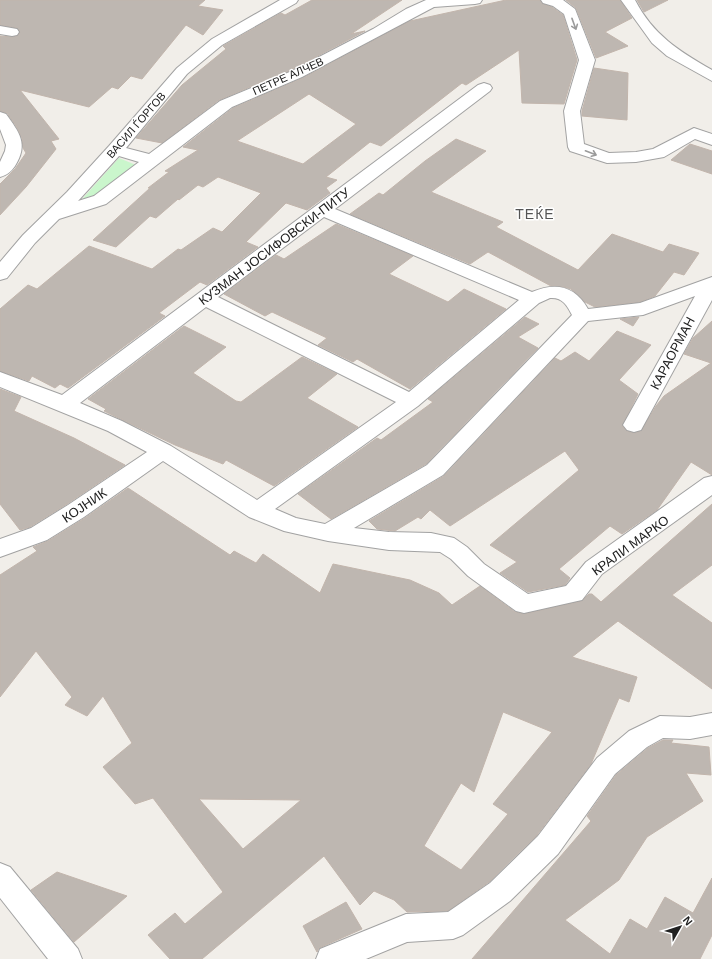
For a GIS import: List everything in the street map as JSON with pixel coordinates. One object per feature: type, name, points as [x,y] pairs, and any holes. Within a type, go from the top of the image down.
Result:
[{"type":"street","name":"ВАСИЛ ЃОРГОВ","points":[[0,274],[29,239],[50,219],[115,150],[182,71],[217,42],[291,0]]},
{"type":"street","name":"ПЕТРЕ АЛЧЕВ","points":[[50,219],[75,207],[100,200],[226,104],[297,74],[434,1],[475,0]]},
{"type":"street","points":[[548,0],[558,3],[570,12],[587,60],[572,111],[576,147],[606,158],[658,153],[694,133],[712,140]]},
{"type":"street","points":[[628,0],[657,40],[672,53],[712,76]]},
{"type":"street","name":"КУЗМАН ЈОСИФОВСКИ-ПИТУ","points":[[64,404],[484,88]]},
{"type":"street","points":[[0,117],[13,137],[14,147],[8,164],[0,172]]},
{"type":"street","points":[[115,150],[152,160]]},
{"type":"street","points":[[322,210],[532,299]]},
{"type":"street","points":[[0,379],[115,426],[163,451],[257,511],[292,525],[328,533],[435,470],[582,316],[643,309],[711,283]]},
{"type":"street","name":"КАРАОРМАН","points":[[634,425],[711,283]]},
{"type":"street","points":[[257,511],[411,401],[532,299],[543,293],[558,292],[572,300],[582,316]]},
{"type":"street","points":[[204,298],[411,401]]},
{"type":"street","name":"КОЈНИК","points":[[0,548],[39,534],[70,515],[163,451]]},
{"type":"street","name":"КРАЛИ МАРКО","points":[[328,533],[389,541],[431,542],[446,544],[459,553],[476,570],[524,604],[574,594],[594,568],[712,484]]},
{"type":"street","points":[[331,959],[406,928],[453,925],[500,892],[548,845],[606,766],[638,738],[660,727],[690,728],[712,724]]},
{"type":"street","points":[[0,876],[67,959]]},
{"type":"green space","points":[[119,158],[136,165],[123,182],[75,207]]},
{"type":"building","points":[[0,0],[205,0],[198,6],[223,10],[203,35],[186,25],[142,79],[131,76],[118,89],[112,87],[89,107],[20,90],[59,139],[51,141],[56,149],[26,187],[0,215],[0,184],[15,169],[26,153],[23,148],[22,138],[16,126],[7,113],[0,111],[0,36],[12,37],[17,36],[20,33],[17,28],[0,25]]},
{"type":"building","points":[[312,0],[402,0],[351,34],[365,31],[291,70],[219,100],[162,143],[136,138],[182,85],[226,49],[223,46],[281,13],[285,15]]},
{"type":"building","points":[[506,0],[540,0],[543,4],[552,7],[563,15],[577,60],[564,104],[522,103],[519,50],[466,85],[462,83],[381,146],[370,142],[326,177],[337,180],[326,188],[330,193],[307,210],[286,203],[246,242],[258,247],[207,285],[200,282],[159,313],[165,316],[68,388],[60,384],[55,388],[32,376],[29,381],[0,371],[0,309],[28,285],[37,289],[89,246],[152,269],[178,249],[181,250],[213,228],[222,232],[261,193],[218,177],[203,187],[198,185],[179,200],[178,199],[156,218],[150,216],[116,247],[93,240],[150,188],[148,188],[169,172],[165,171],[198,150],[183,147],[233,108],[303,78],[410,21]],"holes":[[[309,94],[356,124],[303,164],[237,141]]]},
{"type":"building","points":[[566,0],[620,0],[632,18],[605,32],[628,46],[596,58],[576,8]]},
{"type":"building","points":[[637,0],[668,0],[644,12]]},
{"type":"building","points":[[594,68],[628,73],[627,120],[582,116],[582,111]]},
{"type":"building","points":[[456,139],[486,151],[431,192],[503,222],[496,227],[578,270],[612,234],[663,252],[669,244],[699,253],[684,275],[674,272],[655,296],[640,302],[595,307],[585,302],[571,289],[551,286],[488,252],[470,264],[350,214],[379,193],[383,195],[425,161]]},
{"type":"building","points":[[690,144],[712,151],[712,174],[671,160]]},
{"type":"building","points":[[336,224],[413,256],[389,274],[448,302],[464,289],[506,309],[410,389],[357,359],[353,362],[318,345],[327,338],[272,312],[265,316],[224,294],[276,255],[284,259]]},
{"type":"building","points":[[525,317],[539,324],[518,337],[538,348],[426,464],[331,519],[298,494],[377,438],[381,440],[433,402],[428,399]]},
{"type":"building","points":[[639,317],[633,326],[620,319]]},
{"type":"building","points":[[712,321],[712,475],[691,462],[657,510],[622,534],[610,526],[559,569],[570,578],[565,585],[528,592],[500,573],[517,562],[490,545],[579,470],[565,451],[450,526],[430,510],[421,519],[418,517],[395,531],[377,529],[369,521],[444,476],[555,358],[561,361],[575,352],[589,361],[617,331],[651,345],[619,380],[638,394],[622,426],[627,431],[634,433],[641,431],[664,396],[711,363],[684,354],[693,338]]},
{"type":"building","points":[[184,326],[226,347],[193,373],[236,401],[241,402],[302,357],[337,374],[307,398],[358,427],[274,486],[226,460],[223,464],[175,445],[104,411],[106,409],[88,399]]},
{"type":"building","points":[[0,389],[21,397],[14,411],[74,438],[125,465],[30,527],[20,530],[0,504]]},
{"type":"building","points":[[128,488],[230,555],[234,551],[256,563],[263,554],[320,593],[333,564],[410,580],[439,593],[452,605],[480,586],[515,612],[524,614],[582,601],[589,594],[592,594],[601,602],[712,504],[712,565],[672,595],[712,623],[712,689],[618,621],[572,657],[637,677],[629,702],[619,698],[591,764],[537,835],[489,882],[448,911],[407,912],[394,900],[374,891],[360,905],[324,856],[202,959],[170,959],[148,935],[175,913],[185,924],[223,892],[153,798],[135,804],[103,767],[132,743],[103,696],[87,716],[65,705],[72,697],[36,651],[0,697],[0,575],[37,551],[33,547],[48,541],[85,518]],"holes":[[[503,712],[552,732],[493,804],[508,814],[461,870],[424,846],[461,783],[474,792]],[[199,799],[301,800],[243,849]]]},
{"type":"building","points":[[663,740],[673,740],[671,743],[709,747],[711,775],[686,773],[703,801],[647,837],[619,880],[565,920],[610,954],[630,919],[647,929],[665,897],[693,913],[712,878],[712,935],[700,959],[472,959],[591,821],[587,816],[616,775],[648,748]]},
{"type":"building","points":[[57,872],[127,896],[74,942],[31,890]]},
{"type":"building","points":[[346,902],[362,929],[319,948],[317,952],[303,926]]},
{"type":"district","name":"ТЕЌЕ","points":[[535,214]]}]
